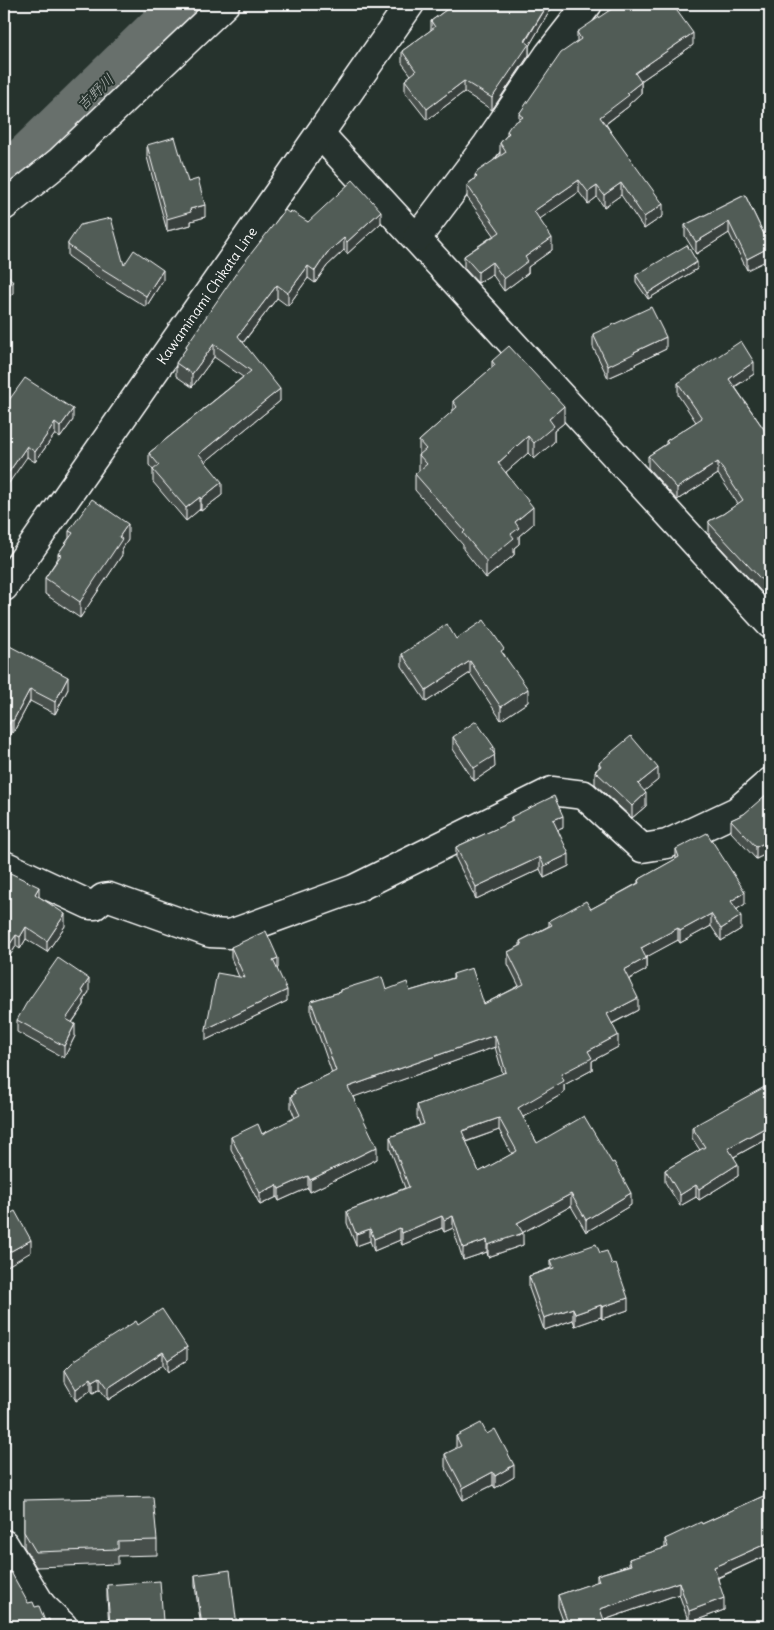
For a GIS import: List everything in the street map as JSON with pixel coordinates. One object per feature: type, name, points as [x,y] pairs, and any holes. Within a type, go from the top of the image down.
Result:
[{"type":"street","points":[[4,206],[60,161],[225,4]]},
{"type":"street","name":"Kawaminami Chikata Line","points":[[4,587],[410,4]]},
{"type":"street","points":[[417,238],[487,145],[549,54],[588,4]]},
{"type":"street","points":[[320,134],[770,624]]},
{"type":"street","points":[[4,865],[90,905],[95,905],[103,898],[109,898],[210,934],[230,934],[354,889],[552,791],[584,795],[642,848],[668,844],[737,811],[770,782]]},
{"type":"street","points":[[4,1544],[42,1606],[63,1626]]},
{"type":"building","points":[[454,4],[548,4],[525,41],[529,44],[492,98],[464,81],[427,109],[405,80],[416,71],[402,51],[435,27],[431,21]]},
{"type":"building","points":[[619,4],[672,4],[693,33],[635,73],[641,82],[627,93],[629,95],[600,117],[663,204],[644,217],[621,183],[604,195],[597,186],[588,192],[579,180],[534,211],[552,238],[525,257],[528,261],[504,279],[492,262],[478,272],[464,256],[500,232],[467,185],[477,177],[475,175],[478,171],[506,152],[500,143],[509,133],[507,131],[511,125],[523,117],[519,114],[561,53],[581,39],[577,32]]},
{"type":"building","points":[[175,137],[188,182],[198,179],[205,205],[190,209],[191,212],[167,219],[147,145]]},
{"type":"building","points":[[353,180],[381,211],[347,242],[344,238],[327,253],[315,271],[308,266],[288,293],[277,285],[238,336],[280,389],[199,454],[222,482],[186,508],[153,470],[159,465],[149,453],[251,371],[214,344],[192,374],[176,363],[239,269],[285,210],[289,213],[291,211],[308,222]]},
{"type":"building","points":[[745,195],[770,247],[747,259],[729,222],[696,242],[685,225]]},
{"type":"building","points":[[111,218],[124,265],[134,250],[163,270],[146,296],[68,245],[80,225]]},
{"type":"building","points":[[687,245],[697,262],[648,293],[636,275]]},
{"type":"building","points":[[4,270],[13,282],[4,289]]},
{"type":"building","points":[[651,307],[666,337],[608,366],[593,334]]},
{"type":"building","points":[[741,341],[754,362],[729,379],[770,438],[770,589],[709,523],[709,521],[743,500],[718,462],[677,488],[648,456],[668,443],[666,441],[702,418],[678,383]]},
{"type":"building","points":[[509,346],[564,406],[549,419],[554,426],[534,443],[528,436],[498,463],[533,507],[515,522],[519,528],[511,534],[514,538],[486,561],[463,533],[465,531],[415,474],[427,464],[419,455],[426,449],[419,441],[457,407],[453,401],[495,365],[492,361]]},
{"type":"building","points":[[25,378],[73,409],[60,427],[55,423],[35,452],[27,446],[4,479],[4,407]]},
{"type":"building","points":[[92,499],[128,524],[119,537],[122,539],[80,602],[45,578],[61,555],[58,554],[73,533],[69,531]]},
{"type":"building","points":[[484,620],[504,649],[501,651],[528,689],[501,707],[470,661],[426,690],[402,654],[447,624],[456,639]]},
{"type":"building","points":[[4,643],[68,677],[55,702],[30,689],[4,734]]},
{"type":"building","points":[[476,721],[494,747],[491,749],[495,755],[474,768],[453,737]]},
{"type":"building","points":[[631,736],[658,768],[638,784],[646,793],[632,806],[595,771],[601,766],[599,763]]},
{"type":"building","points":[[768,793],[770,796],[770,840],[756,847],[731,820],[744,814]]},
{"type":"building","points":[[554,796],[563,816],[553,820],[569,854],[544,866],[540,857],[476,887],[456,847],[513,821],[511,817]]},
{"type":"building","points":[[707,833],[745,892],[731,901],[741,916],[721,929],[711,914],[680,931],[678,928],[641,948],[646,958],[624,970],[638,998],[607,1014],[618,1035],[588,1051],[592,1058],[561,1074],[564,1081],[518,1108],[537,1143],[584,1116],[612,1163],[614,1162],[631,1193],[586,1220],[571,1194],[517,1223],[523,1233],[488,1245],[487,1240],[463,1248],[453,1216],[444,1220],[442,1216],[402,1233],[400,1228],[374,1239],[370,1229],[356,1234],[347,1211],[409,1187],[390,1137],[424,1124],[417,1105],[506,1072],[495,1035],[348,1087],[377,1147],[310,1180],[308,1176],[279,1189],[277,1185],[260,1193],[231,1137],[258,1124],[262,1134],[300,1115],[291,1096],[295,1094],[294,1091],[336,1071],[311,1001],[382,977],[386,990],[407,982],[410,991],[454,978],[453,974],[472,968],[484,1004],[524,984],[508,952],[522,945],[520,941],[552,925],[549,921],[586,901],[591,909],[639,883],[638,880],[679,857],[676,849]],"holes":[[[499,1118],[517,1151],[479,1172],[462,1131]]]},
{"type":"building","points":[[4,870],[39,887],[35,894],[65,914],[47,941],[26,927],[20,937],[16,935],[4,953]]},
{"type":"building","points":[[266,931],[278,958],[273,960],[287,990],[206,1029],[217,973],[245,978],[231,947]]},
{"type":"building","points":[[58,958],[89,979],[81,991],[84,993],[66,1019],[75,1024],[64,1046],[17,1020]]},
{"type":"building","points":[[770,1084],[770,1125],[728,1148],[738,1164],[699,1189],[696,1185],[680,1195],[665,1170],[705,1147],[692,1127]]},
{"type":"building","points":[[15,1211],[31,1240],[4,1255],[4,1217]]},
{"type":"building","points":[[596,1244],[600,1253],[607,1251],[612,1265],[616,1264],[628,1298],[575,1314],[573,1308],[544,1318],[529,1276],[554,1268],[551,1260]]},
{"type":"building","points":[[162,1309],[187,1347],[168,1360],[163,1352],[108,1388],[100,1377],[93,1381],[91,1378],[76,1389],[65,1370],[75,1360],[136,1321],[138,1325]]},
{"type":"building","points":[[481,1423],[487,1434],[495,1429],[514,1465],[495,1476],[493,1472],[463,1488],[445,1454],[461,1446],[456,1436]]},
{"type":"building","points":[[770,1493],[770,1542],[714,1567],[724,1598],[689,1611],[679,1582],[600,1609],[604,1620],[585,1626],[579,1626],[578,1624],[569,1626],[558,1595],[599,1581],[597,1575],[631,1565],[629,1559],[668,1547],[665,1539]]},
{"type":"building","points":[[153,1497],[157,1540],[118,1541],[118,1549],[36,1552],[24,1532],[24,1500]]},
{"type":"building","points":[[230,1570],[237,1626],[202,1626],[195,1575]]},
{"type":"building","points":[[11,1572],[28,1603],[33,1602],[35,1607],[39,1606],[45,1621],[49,1619],[51,1626],[4,1626],[4,1576]]},
{"type":"building","points":[[160,1581],[163,1621],[110,1625],[107,1585]]},
{"type":"building","points":[[770,1623],[770,1626],[761,1626],[761,1625]]},
{"type":"waterway","name":"吉野川","points":[[4,181],[186,4]]}]
